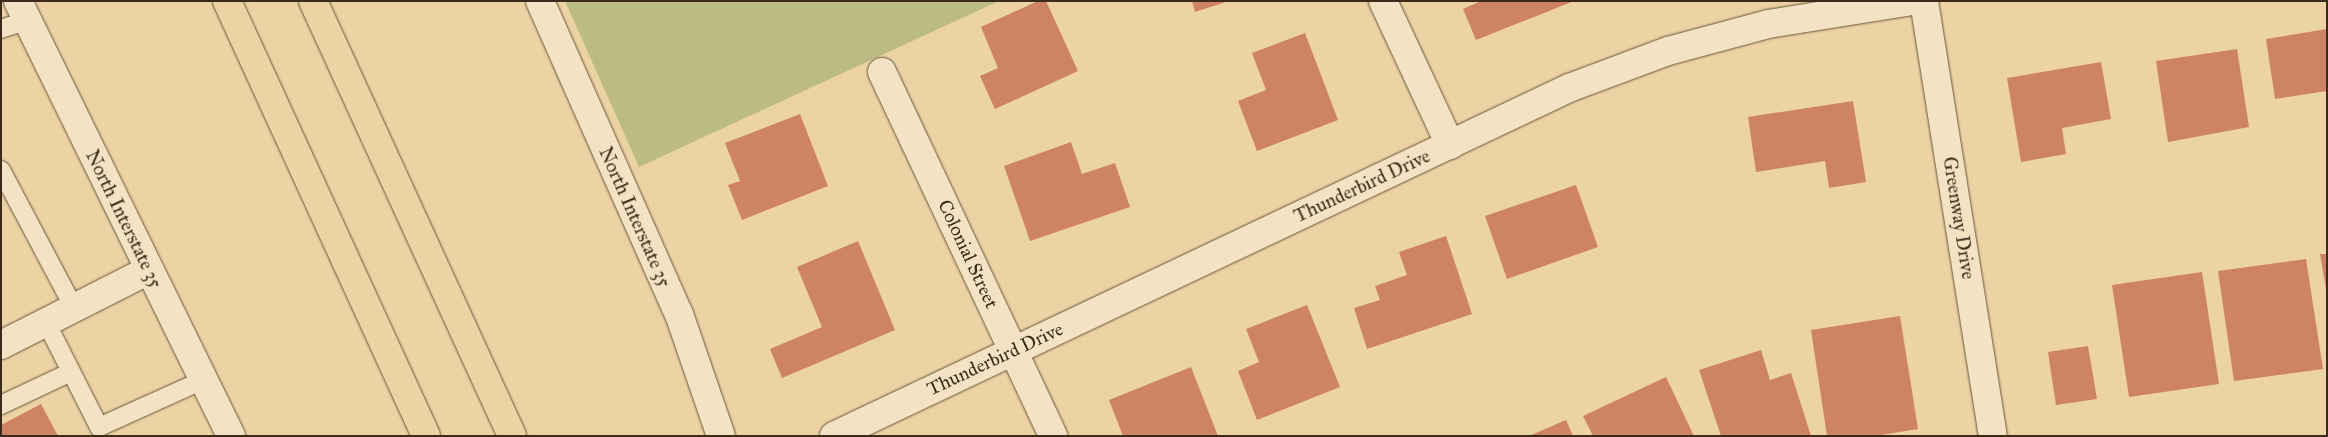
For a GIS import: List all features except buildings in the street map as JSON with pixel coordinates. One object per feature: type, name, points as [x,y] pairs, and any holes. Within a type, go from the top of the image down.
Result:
[{"type":"highway","points":[[227,1],[426,436]]},
{"type":"highway","points":[[313,1],[512,436]]},
{"type":"street","name":"North Interstate 35","points":[[540,1],[678,314],[721,436]]},
{"type":"street","points":[[1383,1],[1450,145]]},
{"type":"street","name":"Thunderbird Drive","points":[[834,436],[1569,88],[1668,51],[1768,24],[1911,1]]},
{"type":"street","name":"Greenway Drive","points":[[1924,1],[1993,436]]},
{"type":"street","name":"North Interstate 35","points":[[15,17],[149,270],[231,436]]},
{"type":"street","name":"Colonial Street","points":[[882,72],[1053,436]]},
{"type":"street","points":[[1,345],[149,270]]},
{"type":"lane","points":[[1,170],[74,308]]},
{"type":"lane","points":[[46,322],[99,427],[203,380]]},
{"type":"lane","points":[[1,405],[71,372]]},
{"type":"shaded area","points":[[565,1],[999,1],[639,167]]}]
